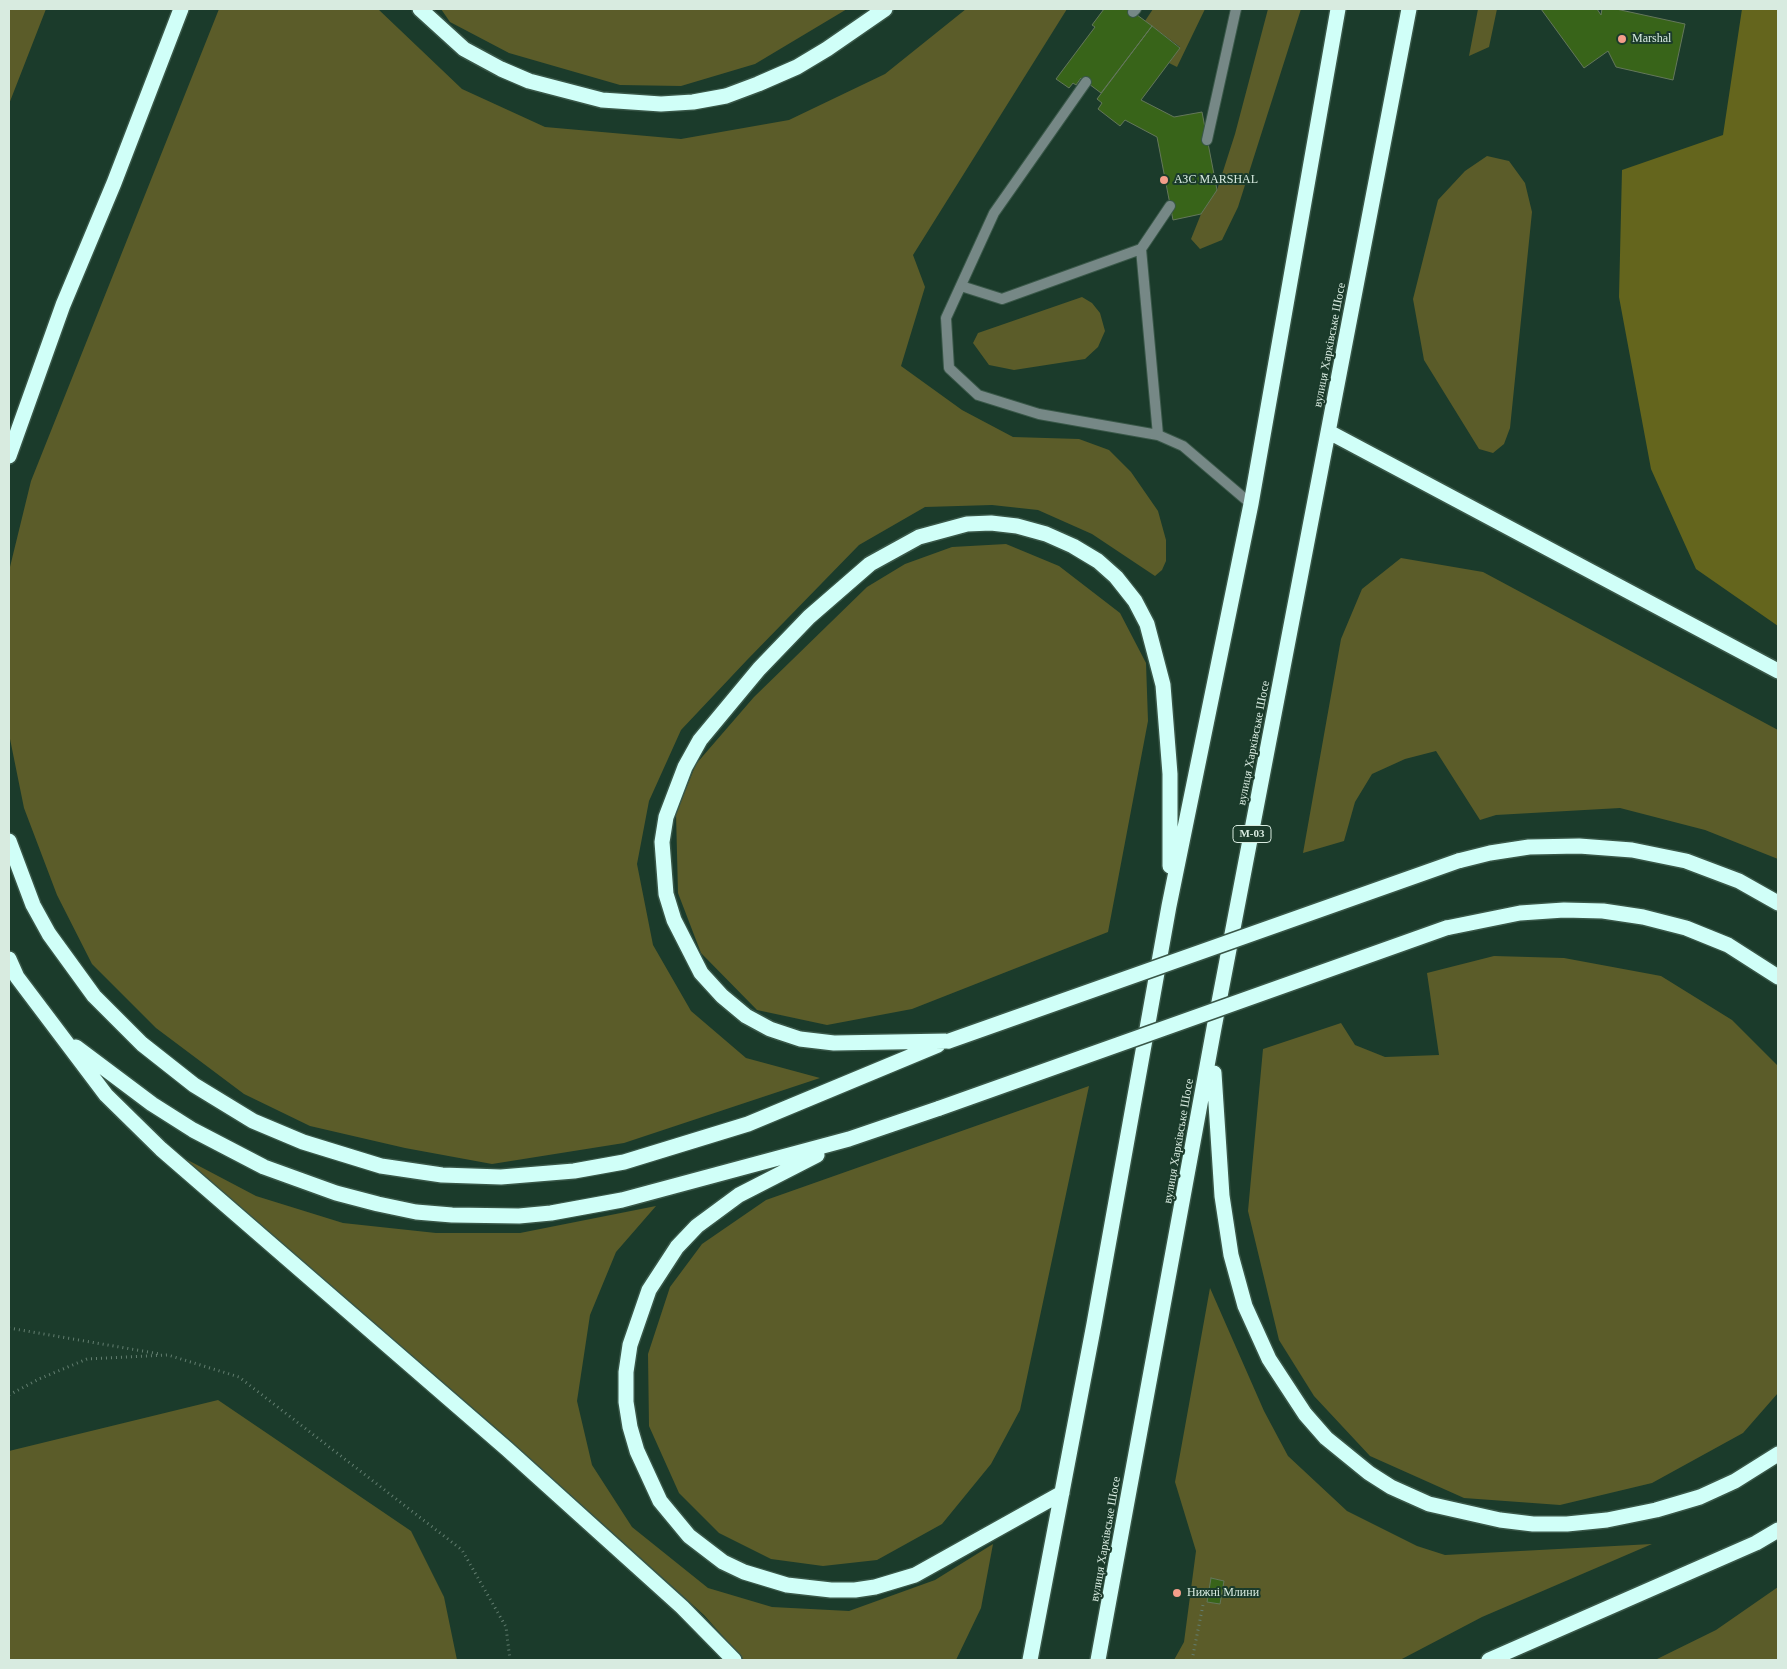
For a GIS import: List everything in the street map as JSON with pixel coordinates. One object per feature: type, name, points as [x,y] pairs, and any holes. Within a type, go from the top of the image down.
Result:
[{"type":"highway","points":[[9,456],[63,305],[114,183],[181,9]]},
{"type":"highway","points":[[420,9],[464,49],[501,70],[529,81],[602,100],[661,104],[694,102],[726,96],[758,84],[797,67],[827,50],[885,9]]},
{"type":"highway","points":[[1030,1660],[1169,906],[1251,504],[1338,9]]},
{"type":"highway","name":"вулиця Харківське Шосе","points":[[1098,1660],[1214,1028],[1409,9]]},
{"type":"highway","points":[[1329,432],[1778,671]]},
{"type":"highway","points":[[949,1041],[834,1043],[800,1039],[770,1029],[746,1016],[722,996],[702,973],[674,920],[666,894],[663,870],[662,842],[666,817],[681,775],[700,740],[733,698],[808,616],[870,564],[894,549],[919,537],[967,524],[991,523],[1017,526],[1046,534],[1074,546],[1116,577],[1135,600],[1147,624],[1163,685],[1170,774],[1169,906]]},
{"type":"highway","points":[[9,841],[33,905],[49,934],[94,996],[142,1044],[194,1085],[253,1121],[303,1142],[381,1166],[442,1175],[501,1178],[574,1171],[624,1162],[748,1124],[949,1041],[1458,861],[1490,853],[1529,847],[1579,846],[1632,850],[1686,862],[1739,881],[1778,903]]},
{"type":"highway","points":[[60,1036],[152,1104],[232,1152],[264,1167],[336,1193],[416,1212],[486,1217],[519,1216],[587,1207],[659,1192],[848,1139],[1446,928],[1512,914],[1564,910],[1603,911],[1635,916],[1686,928],[1728,945],[1778,977]]},
{"type":"highway","points":[[9,959],[18,977],[60,1036],[106,1095],[161,1149],[507,1449],[676,1602],[734,1660]]},
{"type":"highway","points":[[1214,1028],[1214,1097],[1222,1196],[1231,1255],[1245,1306],[1266,1352],[1285,1387],[1326,1438],[1346,1456],[1391,1486],[1429,1504],[1500,1520],[1533,1524],[1567,1524],[1615,1519],[1656,1510],[1700,1497],[1735,1481],[1778,1454]]},
{"type":"highway","points":[[848,1139],[757,1184],[718,1210],[697,1226],[678,1247],[649,1290],[630,1344],[626,1372],[626,1402],[630,1427],[637,1451],[660,1501],[689,1536],[724,1562],[744,1572],[787,1585],[831,1590],[855,1590],[875,1587],[915,1575],[1062,1492]]},
{"type":"highway","points":[[1489,1660],[1756,1543],[1778,1530]]},
{"type":"lane","points":[[1208,140],[1236,9]]},
{"type":"lane","points":[[1086,82],[994,213],[946,318],[949,368],[978,395],[1039,414],[1158,435],[1183,446],[1251,504]]},
{"type":"lane","points":[[961,286],[1002,299],[1141,249],[1170,206]]},
{"type":"lane","points":[[1141,249],[1158,435]]},
{"type":"path","points":[[9,1328],[168,1355],[239,1377],[462,1550],[506,1627],[510,1660]]},
{"type":"path","points":[[9,1395],[39,1379],[87,1360],[168,1355]]},
{"type":"path","points":[[1192,1660],[1202,1605]]},
{"type":"shaded area","points":[[9,9],[46,9],[9,104]]},
{"type":"shaded area","points":[[219,9],[378,9],[462,89],[545,127],[681,139],[789,120],[885,74],[966,9],[1067,9],[913,255],[925,287],[901,366],[962,410],[1013,437],[1079,439],[1109,450],[1131,472],[1158,511],[1166,540],[1166,561],[1162,570],[1155,576],[1092,534],[1038,510],[992,505],[925,507],[859,545],[681,730],[649,801],[637,864],[653,945],[691,1011],[746,1058],[820,1078],[624,1143],[492,1164],[405,1148],[310,1126],[244,1094],[156,1028],[92,964],[57,895],[24,808],[9,734],[9,571],[31,481]]},
{"type":"shaded area","points":[[441,9],[847,9],[755,64],[681,86],[620,85],[509,53],[450,22]]},
{"type":"shaded area","points":[[1153,9],[1205,9],[1177,67],[1169,63],[1180,47],[1145,21]]},
{"type":"shaded area","points":[[1268,9],[1301,9],[1238,207],[1222,240],[1200,249],[1191,239],[1201,214],[1217,190],[1235,134]]},
{"type":"shaded area","points":[[1478,9],[1497,9],[1489,47],[1469,56]]},
{"type":"shaded area","points":[[1742,9],[1778,9],[1778,626],[1696,569],[1651,469],[1619,297],[1622,170],[1723,135]]},
{"type":"shaded area","points":[[1487,156],[1509,161],[1525,183],[1532,212],[1510,428],[1504,444],[1493,453],[1479,449],[1424,360],[1413,299],[1438,200],[1465,171]]},
{"type":"shaded area","points":[[1082,297],[1092,303],[1100,313],[1105,331],[1098,347],[1085,359],[1014,370],[989,365],[973,343],[978,333]]},
{"type":"shaded area","points":[[1006,544],[1059,566],[1120,613],[1146,663],[1148,721],[1108,932],[912,1009],[827,1025],[757,1010],[701,953],[678,893],[676,813],[696,764],[754,697],[867,587],[905,564],[952,547]]},
{"type":"shaded area","points":[[1401,558],[1483,572],[1778,730],[1778,859],[1705,830],[1620,808],[1496,815],[1480,820],[1436,751],[1405,759],[1372,774],[1355,802],[1344,841],[1303,853],[1341,639],[1362,589]]},
{"type":"shaded area","points":[[1494,956],[1564,958],[1661,976],[1732,1020],[1778,1066],[1778,1393],[1743,1433],[1652,1483],[1560,1505],[1464,1498],[1370,1456],[1314,1396],[1279,1340],[1248,1211],[1263,1049],[1341,1023],[1355,1045],[1385,1057],[1439,1055],[1427,973]]},
{"type":"shaded area","points":[[1089,1086],[1020,1410],[991,1464],[942,1524],[877,1560],[823,1566],[771,1559],[719,1533],[679,1493],[649,1426],[648,1354],[670,1287],[702,1244],[766,1200]]},
{"type":"shaded area","points":[[180,1156],[256,1196],[343,1223],[436,1233],[520,1233],[656,1206],[616,1252],[590,1315],[577,1401],[592,1465],[632,1527],[708,1588],[772,1607],[849,1611],[935,1580],[993,1544],[981,1608],[956,1660],[744,1660],[704,1615],[495,1427]]},
{"type":"shaded area","points":[[1210,1288],[1264,1411],[1288,1456],[1347,1511],[1417,1546],[1445,1555],[1652,1544],[1482,1617],[1400,1660],[1174,1660],[1184,1642],[1196,1551],[1175,1482]]},
{"type":"shaded area","points":[[218,1400],[411,1531],[444,1597],[457,1660],[9,1660],[9,1451]]},
{"type":"shaded area","points":[[1778,1587],[1778,1660],[1655,1660],[1716,1630]]},
{"type":"building","points":[[1104,9],[1129,9],[1152,26],[1101,93],[1081,78],[1076,85],[1073,83],[1069,88],[1056,79],[1095,27],[1092,25]]},
{"type":"building","name":"Marshal","points":[[1541,9],[1597,9],[1601,15],[1602,9],[1616,9],[1685,24],[1673,80],[1616,67],[1608,51],[1584,68]]},
{"type":"building","points":[[1152,26],[1180,48],[1141,100],[1174,117],[1202,112],[1217,190],[1201,214],[1173,220],[1157,137],[1125,120],[1120,126],[1098,109],[1102,103],[1097,99]]},
{"type":"building","points":[[1211,1578],[1224,1581],[1220,1604],[1207,1602]]},
{"type":"place","name":"Marshal","points":[[1622,39]]},
{"type":"place","name":"АЗС MARSHAL","points":[[1164,180]]},
{"type":"place","name":"Нижні Млини","points":[[1177,1593]]}]
